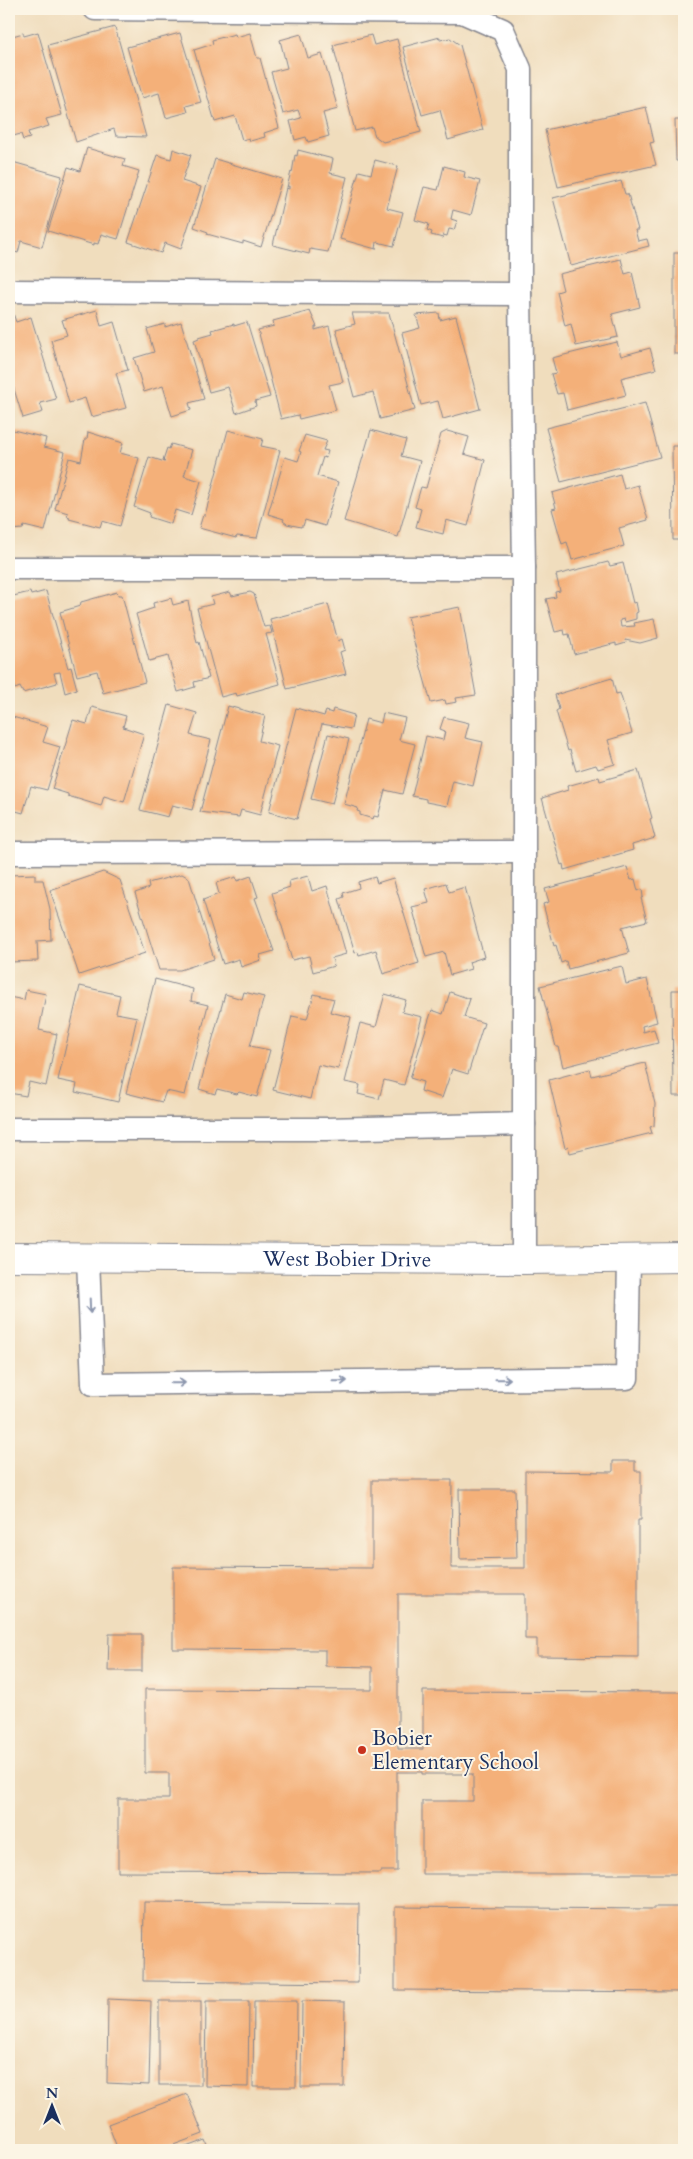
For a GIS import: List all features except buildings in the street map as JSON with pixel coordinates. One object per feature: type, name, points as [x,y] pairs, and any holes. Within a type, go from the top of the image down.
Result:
[{"type":"main road","name":"West Bobier Drive","points":[[9,1257],[524,1260],[684,1258]]},
{"type":"lane","points":[[95,9],[462,12],[504,30],[520,69],[520,294],[524,568],[524,1260]]},
{"type":"lane","points":[[9,291],[520,294]]},
{"type":"lane","points":[[9,568],[524,568]]},
{"type":"lane","points":[[9,854],[524,852]]},
{"type":"lane","points":[[9,1129],[317,1130],[524,1124]]},
{"type":"lane","points":[[88,1258],[93,1384],[627,1378],[629,1258]]},
{"type":"place","name":"Bobier Elementary School","points":[[362,1750]]}]
